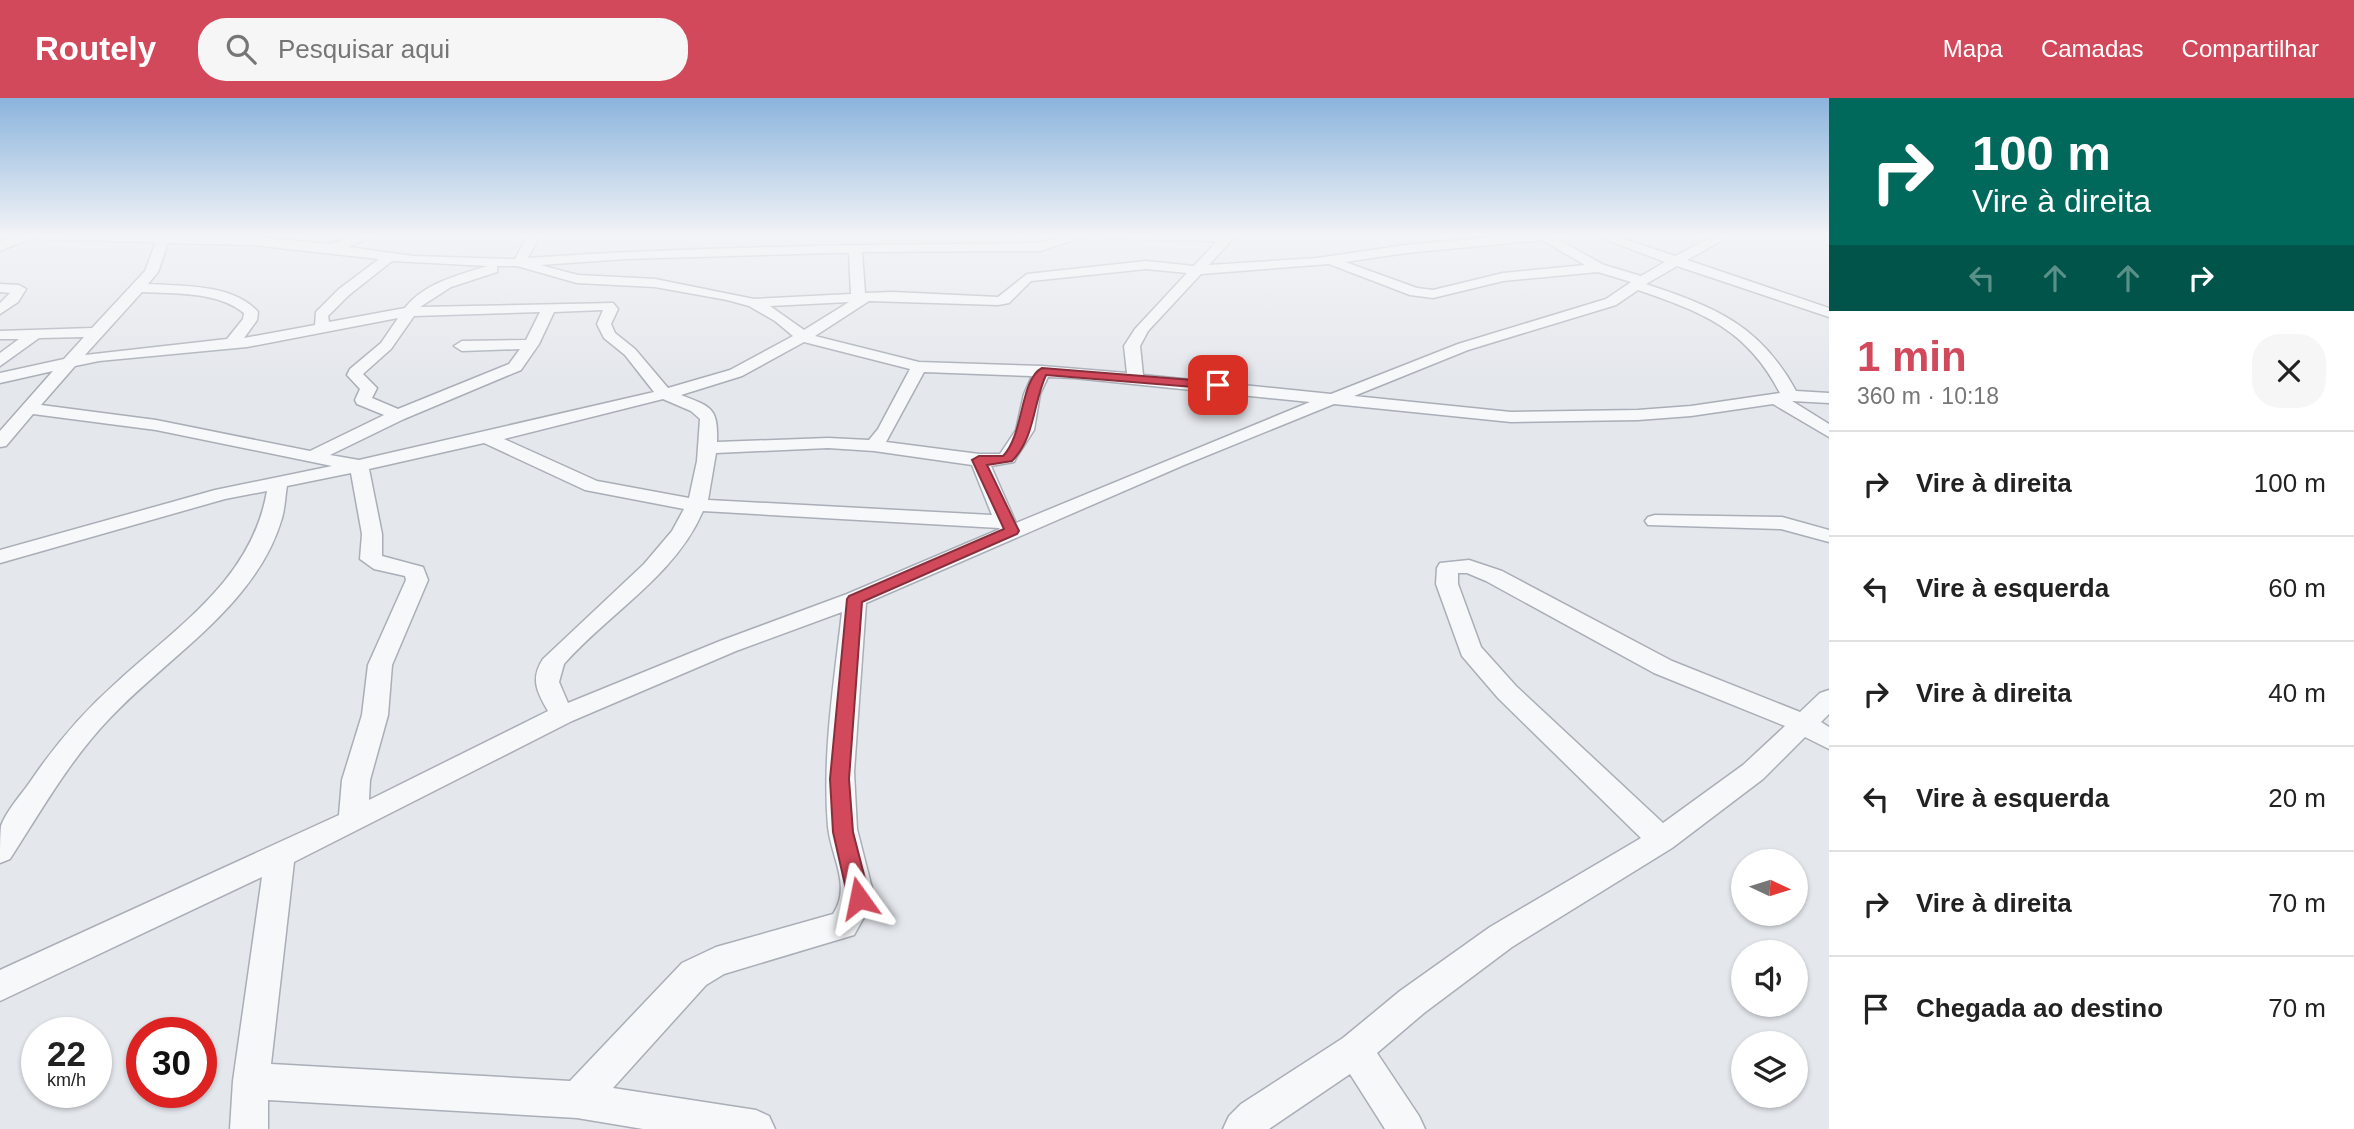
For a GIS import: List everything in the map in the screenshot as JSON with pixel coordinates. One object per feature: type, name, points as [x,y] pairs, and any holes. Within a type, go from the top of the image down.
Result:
[{"type":"street","points":[[0,442],[96,331],[142,283]]},
{"type":"street","points":[[323,330],[321,315],[330,304],[356,283]]},
{"type":"street","points":[[398,415],[363,400],[369,388],[355,376],[360,367],[386,346],[417,302],[449,283]]},
{"type":"street","points":[[309,458],[398,415],[515,367],[554,307],[573,292],[576,283]]},
{"type":"street","points":[[650,283],[698,289],[754,303],[780,318],[803,337],[919,367],[1042,371],[1135,378],[1511,417],[1560,418],[1691,411],[1782,396],[1829,398]]},
{"type":"street","points":[[859,283],[861,298]]},
{"type":"street","points":[[754,303],[905,296],[998,301],[1004,300],[1020,283]]},
{"type":"street","points":[[1135,378],[1132,346],[1142,329],[1186,283]]},
{"type":"street","points":[[1391,283],[1415,292],[1433,294],[1478,283]]},
{"type":"street","points":[[1639,283],[1698,308],[1742,331],[1759,345],[1783,381],[1782,396]]},
{"type":"street","points":[[0,986],[354,821],[562,715],[728,646],[855,599],[1009,526],[1463,347],[1611,302],[1639,283]]},
{"type":"street","points":[[1740,283],[1829,313]]},
{"type":"street","points":[[0,288],[19,289],[13,299],[0,310]]},
{"type":"street","points":[[138,288],[211,295],[246,306],[251,312],[250,320],[231,344]]},
{"type":"street","points":[[0,557],[222,494],[487,438],[664,394],[736,373],[842,315],[861,298]]},
{"type":"street","points":[[0,378],[72,361],[231,344],[323,330],[409,312],[608,306],[611,309],[604,324],[606,330],[630,352],[664,394],[698,407],[709,418],[708,448],[696,505],[683,530],[636,582],[561,654],[548,670],[545,682],[562,715]]},
{"type":"street","points":[[0,335],[96,331]]},
{"type":"street","points":[[0,361],[36,333]]},
{"type":"street","points":[[462,346],[531,344]]},
{"type":"street","points":[[874,446],[886,431],[919,367]]},
{"type":"street","points":[[708,448],[828,443],[996,461],[1013,453],[1025,429],[1032,394],[1042,371]]},
{"type":"street","points":[[1782,396],[1829,432]]},
{"type":"street","points":[[31,409],[156,425],[359,466]]},
{"type":"street","points":[[487,438],[592,486],[696,505],[1009,526]]},
{"type":"street","points":[[979,460],[1009,526]]},
{"type":"street","points":[[354,821],[356,780],[375,715],[380,665],[417,580],[415,572],[407,568],[377,564],[371,559],[372,534],[359,466]]},
{"type":"street","points":[[0,851],[58,762],[99,713],[232,588],[254,560],[277,504],[278,482]]},
{"type":"street","points":[[1655,521],[1782,523],[1829,536]]},
{"type":"street","points":[[1662,839],[1526,711],[1470,650],[1447,584],[1448,568],[1469,566],[1494,576],[1662,666],[1816,731]]},
{"type":"street","points":[[577,1100],[694,974],[716,961],[844,925],[855,911],[859,898],[843,832],[840,779],[855,599]]},
{"type":"street","points":[[1242,1129],[1254,1117],[1355,1049],[1412,1002],[1501,937],[1662,839],[1753,772],[1816,731],[1829,699]]},
{"type":"street","points":[[249,1129],[251,1081],[280,855]]},
{"type":"street","points":[[1355,1049],[1384,1090],[1406,1129]]},
{"type":"street","points":[[251,1081],[577,1100],[756,1129]]},
{"type":"route","points":[[859,898],[843,832],[840,779],[855,599],[1012,531],[1005,522],[979,460],[996,461],[1013,453],[1025,429],[1032,394],[1042,371],[1218,385]]}]
